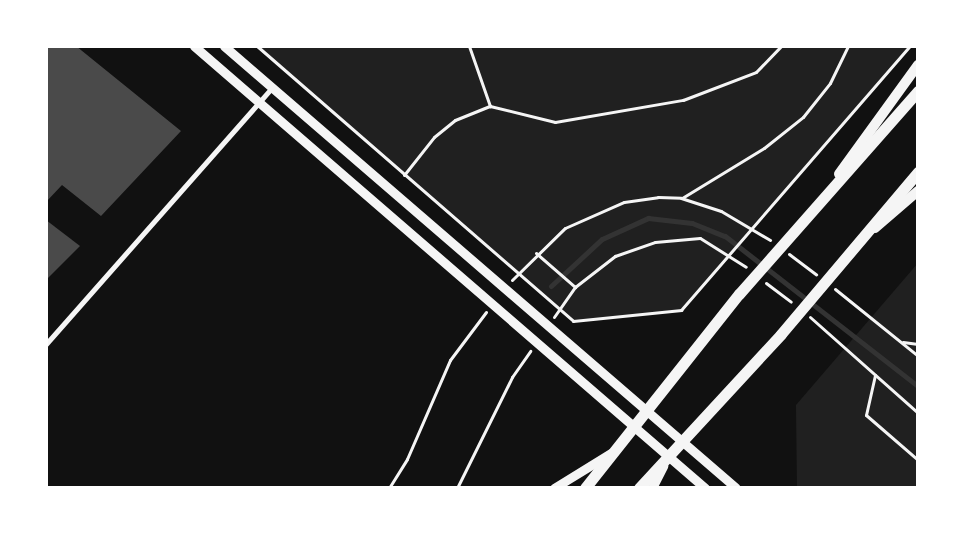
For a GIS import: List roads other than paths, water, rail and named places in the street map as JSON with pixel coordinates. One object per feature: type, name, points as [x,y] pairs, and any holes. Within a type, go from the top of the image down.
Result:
[{"type":"main road","points":[[821,199],[918,65]]},
{"type":"main road","points":[[584,488],[648,411],[739,294],[918,91]]},
{"type":"main road","points":[[638,488],[668,456],[680,440],[781,334],[865,237],[918,172]]},
{"type":"main road","points":[[865,237],[918,191]]},
{"type":"street","points":[[194,46],[705,488]]},
{"type":"street","points":[[224,46],[495,283],[648,411],[736,488]]},
{"type":"street","points":[[46,344],[272,88]]},
{"type":"street","points":[[554,488],[615,450]]},
{"type":"street","points":[[652,488],[668,456]]},
{"type":"waterway","points":[[551,286],[602,239],[648,218],[692,223],[725,236],[918,386]]}]
